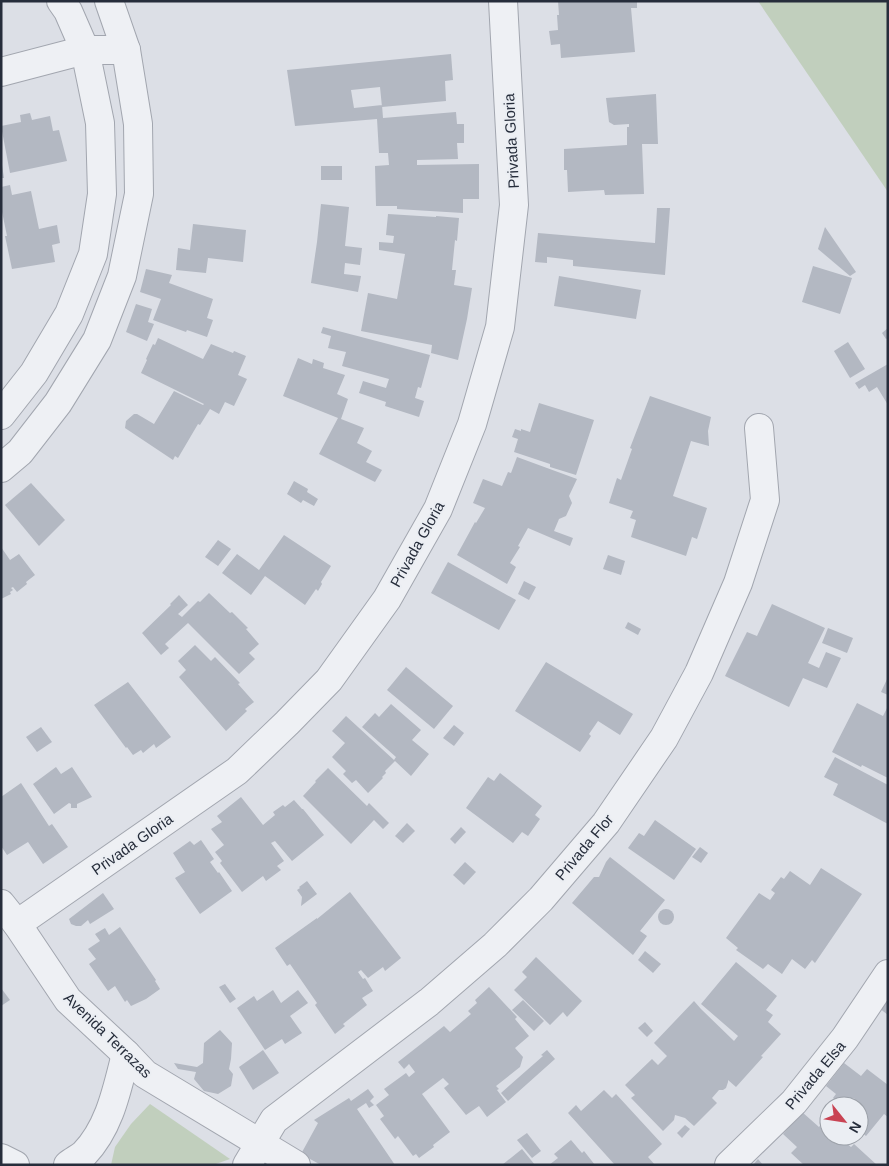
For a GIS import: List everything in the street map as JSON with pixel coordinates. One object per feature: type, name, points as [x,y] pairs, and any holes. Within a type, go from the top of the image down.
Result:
[{"type":"street","points":[[1,415],[34,373],[69,314],[92,254],[102,194],[100,123],[85,50],[68,11],[61,1]]},
{"type":"street","points":[[1,468],[20,452],[58,403],[97,340],[122,276],[139,194],[138,124],[126,50],[109,1]]},
{"type":"street","name":"Privada Gloria","points":[[9,914],[237,771],[288,723],[329,680],[387,599],[438,509],[472,424],[500,327],[514,205],[503,1]]},
{"type":"street","points":[[1,72],[85,50],[126,50]]},
{"type":"street","name":"Privada Flor","points":[[254,1154],[274,1120],[429,1002],[495,945],[541,899],[606,823],[664,738],[699,673],[738,584],[765,500],[759,428]]},
{"type":"street","name":"Avenida Terrazas","points":[[9,914],[68,1000],[145,1074],[254,1154],[296,1165]]},
{"type":"street","name":"Privada Elsa","points":[[729,1165],[794,1102],[845,1038],[888,974]]},
{"type":"street","points":[[68,1165],[83,1154],[103,1128],[115,1097],[126,1054]]},
{"type":"street","points":[[1,1158],[15,1165]]},
{"type":"green space","points":[[758,1],[888,1],[888,192]]},
{"type":"green space","points":[[150,1104],[230,1159],[213,1165],[111,1165],[115,1147],[131,1124]]},
{"type":"building","points":[[558,1],[637,1],[637,8],[631,8],[635,52],[561,58],[560,44],[551,45],[549,31],[558,30]]},
{"type":"building","points":[[451,54],[453,80],[445,81],[446,101],[382,107],[383,118],[456,112],[457,124],[464,124],[464,143],[457,143],[458,159],[417,160],[417,165],[479,164],[479,199],[463,199],[463,213],[397,209],[397,206],[376,206],[375,166],[389,165],[388,153],[379,153],[377,119],[295,126],[287,70]],"holes":[[[380,87],[382,105],[354,108],[351,90]]]},
{"type":"building","points":[[656,94],[658,144],[642,144],[644,194],[605,195],[604,190],[568,192],[567,170],[564,170],[564,149],[627,145],[627,127],[629,127],[629,124],[614,125],[609,122],[606,98]]},
{"type":"building","points":[[30,113],[32,120],[50,116],[53,131],[59,130],[67,161],[10,173],[1,126],[21,122],[20,115]]},
{"type":"building","points":[[2,165],[4,178],[1,178]]},
{"type":"building","points":[[321,166],[342,166],[342,180],[321,180]]},
{"type":"building","points":[[10,185],[12,195],[31,191],[39,229],[57,225],[60,243],[52,245],[55,262],[12,269],[1,207],[1,187]]},
{"type":"building","points":[[321,204],[349,207],[345,246],[362,248],[360,265],[345,263],[344,274],[361,276],[358,292],[311,283]]},
{"type":"building","points":[[657,208],[670,208],[665,275],[573,266],[573,260],[547,257],[547,263],[535,262],[538,233],[655,243]]},
{"type":"building","points":[[388,214],[459,218],[452,270],[456,270],[454,285],[472,288],[458,360],[431,353],[432,345],[361,331],[368,293],[397,299],[405,254],[379,250],[379,242],[393,243],[394,236],[386,235]]},
{"type":"building","points":[[193,224],[246,230],[243,262],[208,258],[206,273],[176,270],[178,248],[190,250]]},
{"type":"building","points":[[825,227],[856,272],[850,276],[818,249]]},
{"type":"building","points":[[813,266],[852,278],[840,314],[802,302]]},
{"type":"building","points":[[146,269],[172,275],[169,283],[213,299],[207,318],[213,320],[207,337],[187,330],[186,332],[153,320],[161,299],[140,292]]},
{"type":"building","points":[[559,276],[641,290],[636,319],[554,306]]},
{"type":"building","points":[[136,304],[152,309],[148,322],[154,324],[147,341],[126,332]]},
{"type":"building","points":[[323,327],[430,355],[421,388],[418,387],[415,398],[424,401],[419,417],[385,406],[386,402],[359,393],[363,381],[386,388],[389,379],[342,366],[346,352],[328,348],[331,336],[321,333]]},
{"type":"building","points":[[888,328],[888,338],[886,339],[882,333]]},
{"type":"building","points":[[158,338],[203,359],[211,344],[246,356],[238,375],[247,379],[234,406],[225,402],[219,414],[210,409],[200,425],[198,424],[178,458],[175,456],[173,460],[125,428],[126,421],[134,414],[154,424],[174,391],[204,404],[141,373],[153,344],[155,345]]},
{"type":"building","points":[[848,342],[865,369],[850,378],[834,351]]},
{"type":"building","points":[[298,358],[312,364],[313,359],[324,363],[323,368],[345,375],[337,394],[348,399],[341,419],[364,428],[357,443],[372,451],[366,462],[382,470],[375,482],[319,454],[338,418],[283,396]]},
{"type":"building","points":[[888,364],[888,405],[877,387],[869,392],[865,385],[859,389],[855,383]]},
{"type":"building","points":[[650,396],[711,417],[708,431],[709,446],[691,441],[673,496],[707,508],[697,539],[692,537],[686,556],[631,537],[636,520],[630,518],[633,511],[609,503],[617,478],[621,480],[632,449],[630,448]]},
{"type":"building","points":[[539,403],[594,420],[576,475],[550,467],[550,464],[514,452],[518,439],[512,437],[515,429],[530,432]]},
{"type":"building","points":[[517,457],[577,479],[569,496],[572,503],[566,516],[559,519],[554,531],[573,538],[570,546],[528,528],[518,546],[520,547],[510,563],[516,567],[507,584],[457,555],[485,508],[473,503],[483,479],[502,486],[508,472],[511,473]]},
{"type":"building","points":[[294,481],[308,489],[307,492],[318,499],[314,506],[303,500],[301,503],[287,494]]},
{"type":"building","points":[[31,483],[65,520],[39,546],[5,505]]},
{"type":"building","points":[[284,535],[331,566],[318,591],[316,589],[305,605],[265,576],[251,595],[222,573],[237,554],[259,570]]},
{"type":"building","points":[[218,540],[231,549],[218,566],[205,557]]},
{"type":"building","points":[[1,547],[10,560],[19,554],[35,575],[17,592],[13,587],[11,588],[13,590],[10,592],[11,594],[1,599]]},
{"type":"building","points":[[608,555],[625,561],[621,575],[603,569]]},
{"type":"building","points":[[448,562],[516,600],[499,630],[431,593]]},
{"type":"building","points":[[524,581],[536,587],[529,600],[518,594]]},
{"type":"building","points":[[209,593],[248,628],[246,629],[259,644],[249,653],[255,659],[239,674],[188,623],[165,644],[169,648],[161,655],[142,633],[179,595],[188,605],[178,614],[182,617]]},
{"type":"building","points":[[772,604],[825,628],[808,663],[819,668],[826,652],[841,658],[827,688],[803,678],[789,707],[725,676],[747,632],[757,636]]},
{"type":"building","points":[[628,622],[641,629],[638,635],[625,628]]},
{"type":"building","points":[[828,628],[853,638],[847,653],[822,643]]},
{"type":"building","points":[[195,645],[211,661],[215,657],[240,683],[238,684],[254,702],[245,709],[247,711],[226,731],[179,677],[186,670],[178,661]]},
{"type":"building","points":[[546,662],[633,714],[620,735],[598,721],[580,752],[515,711]]},
{"type":"building","points":[[406,667],[453,706],[434,729],[387,690]]},
{"type":"building","points":[[888,677],[888,695],[881,692]]},
{"type":"building","points":[[128,682],[171,737],[156,748],[154,744],[143,753],[141,750],[133,755],[94,705]]},
{"type":"building","points":[[857,703],[883,716],[888,706],[888,778],[832,752]]},
{"type":"building","points":[[391,704],[421,730],[412,740],[429,754],[411,776],[395,761],[385,771],[386,773],[383,778],[368,793],[356,780],[352,783],[343,774],[346,771],[332,757],[345,743],[332,731],[346,716],[394,760],[396,757],[362,727],[375,713],[379,717]]},
{"type":"building","points":[[454,725],[464,733],[454,746],[443,738]]},
{"type":"building","points":[[41,727],[52,742],[37,752],[26,737]]},
{"type":"building","points":[[835,757],[888,785],[888,824],[833,795],[838,784],[824,777]]},
{"type":"building","points":[[56,767],[61,774],[72,767],[92,797],[77,804],[77,808],[71,808],[69,803],[54,814],[33,784]]},
{"type":"building","points":[[328,768],[367,806],[369,803],[389,823],[383,829],[374,820],[351,844],[303,796]]},
{"type":"building","points":[[500,773],[542,806],[535,815],[540,819],[528,836],[522,832],[513,843],[466,808],[488,777],[494,781]]},
{"type":"building","points":[[21,783],[49,826],[52,824],[68,847],[43,864],[28,842],[7,855],[1,846],[1,797]]},
{"type":"building","points":[[241,797],[263,825],[275,815],[273,812],[283,805],[285,807],[294,800],[324,835],[292,861],[275,841],[271,843],[284,861],[277,866],[281,870],[266,881],[263,876],[242,892],[220,863],[222,861],[215,852],[224,845],[211,829],[222,822],[217,816]]},
{"type":"building","points":[[655,820],[696,849],[674,880],[628,848],[639,833],[644,836]]},
{"type":"building","points":[[407,823],[415,831],[403,843],[395,836]]},
{"type":"building","points":[[461,827],[466,832],[455,844],[450,839]]},
{"type":"building","points":[[201,840],[214,859],[210,862],[232,891],[200,914],[175,878],[185,872],[173,853],[190,841],[194,845]]},
{"type":"building","points":[[700,847],[708,853],[701,863],[692,857]]},
{"type":"building","points":[[610,857],[665,900],[640,931],[647,936],[633,955],[572,903],[594,877],[599,877]]},
{"type":"building","points":[[465,862],[476,872],[464,885],[453,875]]},
{"type":"building","points":[[821,868],[862,894],[815,963],[812,960],[805,969],[792,959],[782,974],[768,964],[763,969],[736,950],[738,948],[726,938],[759,893],[770,900],[775,893],[771,890],[781,877],[784,879],[790,871],[810,885]]},
{"type":"building","points":[[307,881],[317,894],[301,906],[302,897],[297,890]]},
{"type":"building","points":[[350,892],[401,958],[385,971],[383,967],[368,978],[361,970],[358,972],[363,979],[365,978],[373,991],[362,998],[367,1005],[343,1024],[345,1026],[335,1034],[315,1005],[317,1003],[290,964],[287,966],[275,948],[317,919]]},
{"type":"building","points":[[103,893],[114,909],[90,924],[88,920],[81,926],[71,924],[69,919]]},
{"type":"building","points":[[666,909],[672,911],[674,917],[672,923],[666,925],[660,923],[658,917],[660,911]]},
{"type":"building","points":[[120,927],[156,980],[160,989],[146,999],[131,1006],[127,1000],[125,1002],[115,986],[108,991],[89,964],[96,959],[88,949],[100,941],[95,934],[105,928],[109,935]]},
{"type":"building","points":[[645,951],[661,964],[653,973],[638,960]]},
{"type":"building","points":[[536,957],[582,1001],[567,1017],[563,1012],[550,1025],[514,990],[527,977],[522,972]]},
{"type":"building","points":[[736,962],[777,996],[766,1010],[773,1015],[768,1022],[781,1034],[736,1087],[728,1080],[726,1088],[719,1090],[712,1098],[717,1103],[694,1126],[685,1118],[675,1115],[674,1120],[663,1131],[631,1098],[635,1095],[625,1085],[652,1059],[658,1065],[667,1056],[654,1043],[694,1001],[734,1041],[738,1036],[701,1004]]},
{"type":"building","points":[[225,984],[236,999],[230,1003],[219,987]]},
{"type":"building","points":[[489,987],[517,1017],[515,1019],[529,1036],[515,1048],[523,1057],[520,1067],[496,1086],[506,1102],[487,1117],[479,1106],[466,1115],[444,1088],[449,1084],[443,1078],[422,1094],[450,1132],[419,1158],[416,1154],[413,1156],[398,1136],[395,1139],[380,1119],[384,1116],[376,1105],[389,1095],[384,1089],[406,1073],[409,1077],[415,1072],[409,1064],[404,1069],[398,1062],[444,1026],[450,1032],[471,1014],[468,1011],[477,1003],[475,1000]]},
{"type":"building","points":[[1,988],[10,1000],[1,1006]]},
{"type":"building","points":[[273,990],[281,1003],[298,990],[308,1003],[290,1016],[302,1033],[285,1044],[282,1039],[265,1050],[237,1008],[254,996],[257,1001]]},
{"type":"building","points":[[888,995],[888,1015],[879,1008]]},
{"type":"building","points":[[523,1000],[544,1021],[534,1031],[512,1010]]},
{"type":"building","points":[[645,1022],[653,1031],[647,1037],[638,1028]]},
{"type":"building","points":[[220,1030],[232,1043],[229,1069],[233,1074],[231,1086],[218,1094],[204,1091],[194,1079],[196,1072],[178,1069],[174,1063],[197,1067],[203,1063],[204,1043]]},
{"type":"building","points":[[263,1050],[279,1073],[253,1090],[239,1067]]},
{"type":"building","points":[[547,1050],[555,1059],[508,1101],[501,1093],[543,1056],[541,1055]]},
{"type":"building","points":[[844,1063],[861,1076],[867,1069],[888,1085],[888,1117],[884,1114],[869,1132],[869,1096],[834,1096],[836,1094],[826,1086]]},
{"type":"building","points":[[368,1089],[374,1097],[370,1101],[374,1105],[369,1108],[366,1103],[357,1109],[395,1165],[321,1165],[301,1154],[318,1123],[314,1120],[349,1098],[351,1101]]},
{"type":"building","points":[[604,1090],[612,1098],[616,1094],[662,1144],[648,1157],[655,1165],[615,1165],[568,1113],[576,1105],[581,1111]]},
{"type":"building","points":[[802,1112],[819,1127],[819,1146],[856,1146],[877,1165],[804,1165],[791,1153],[797,1147],[783,1134]]},
{"type":"building","points":[[685,1125],[690,1129],[682,1138],[677,1133]]},
{"type":"building","points":[[527,1133],[541,1151],[532,1158],[517,1140]]},
{"type":"building","points":[[571,1140],[582,1153],[584,1151],[595,1165],[549,1165],[558,1158],[554,1154]]},
{"type":"building","points":[[522,1149],[535,1165],[502,1165]]},
{"type":"building","points":[[758,1159],[763,1165],[753,1165]]}]
